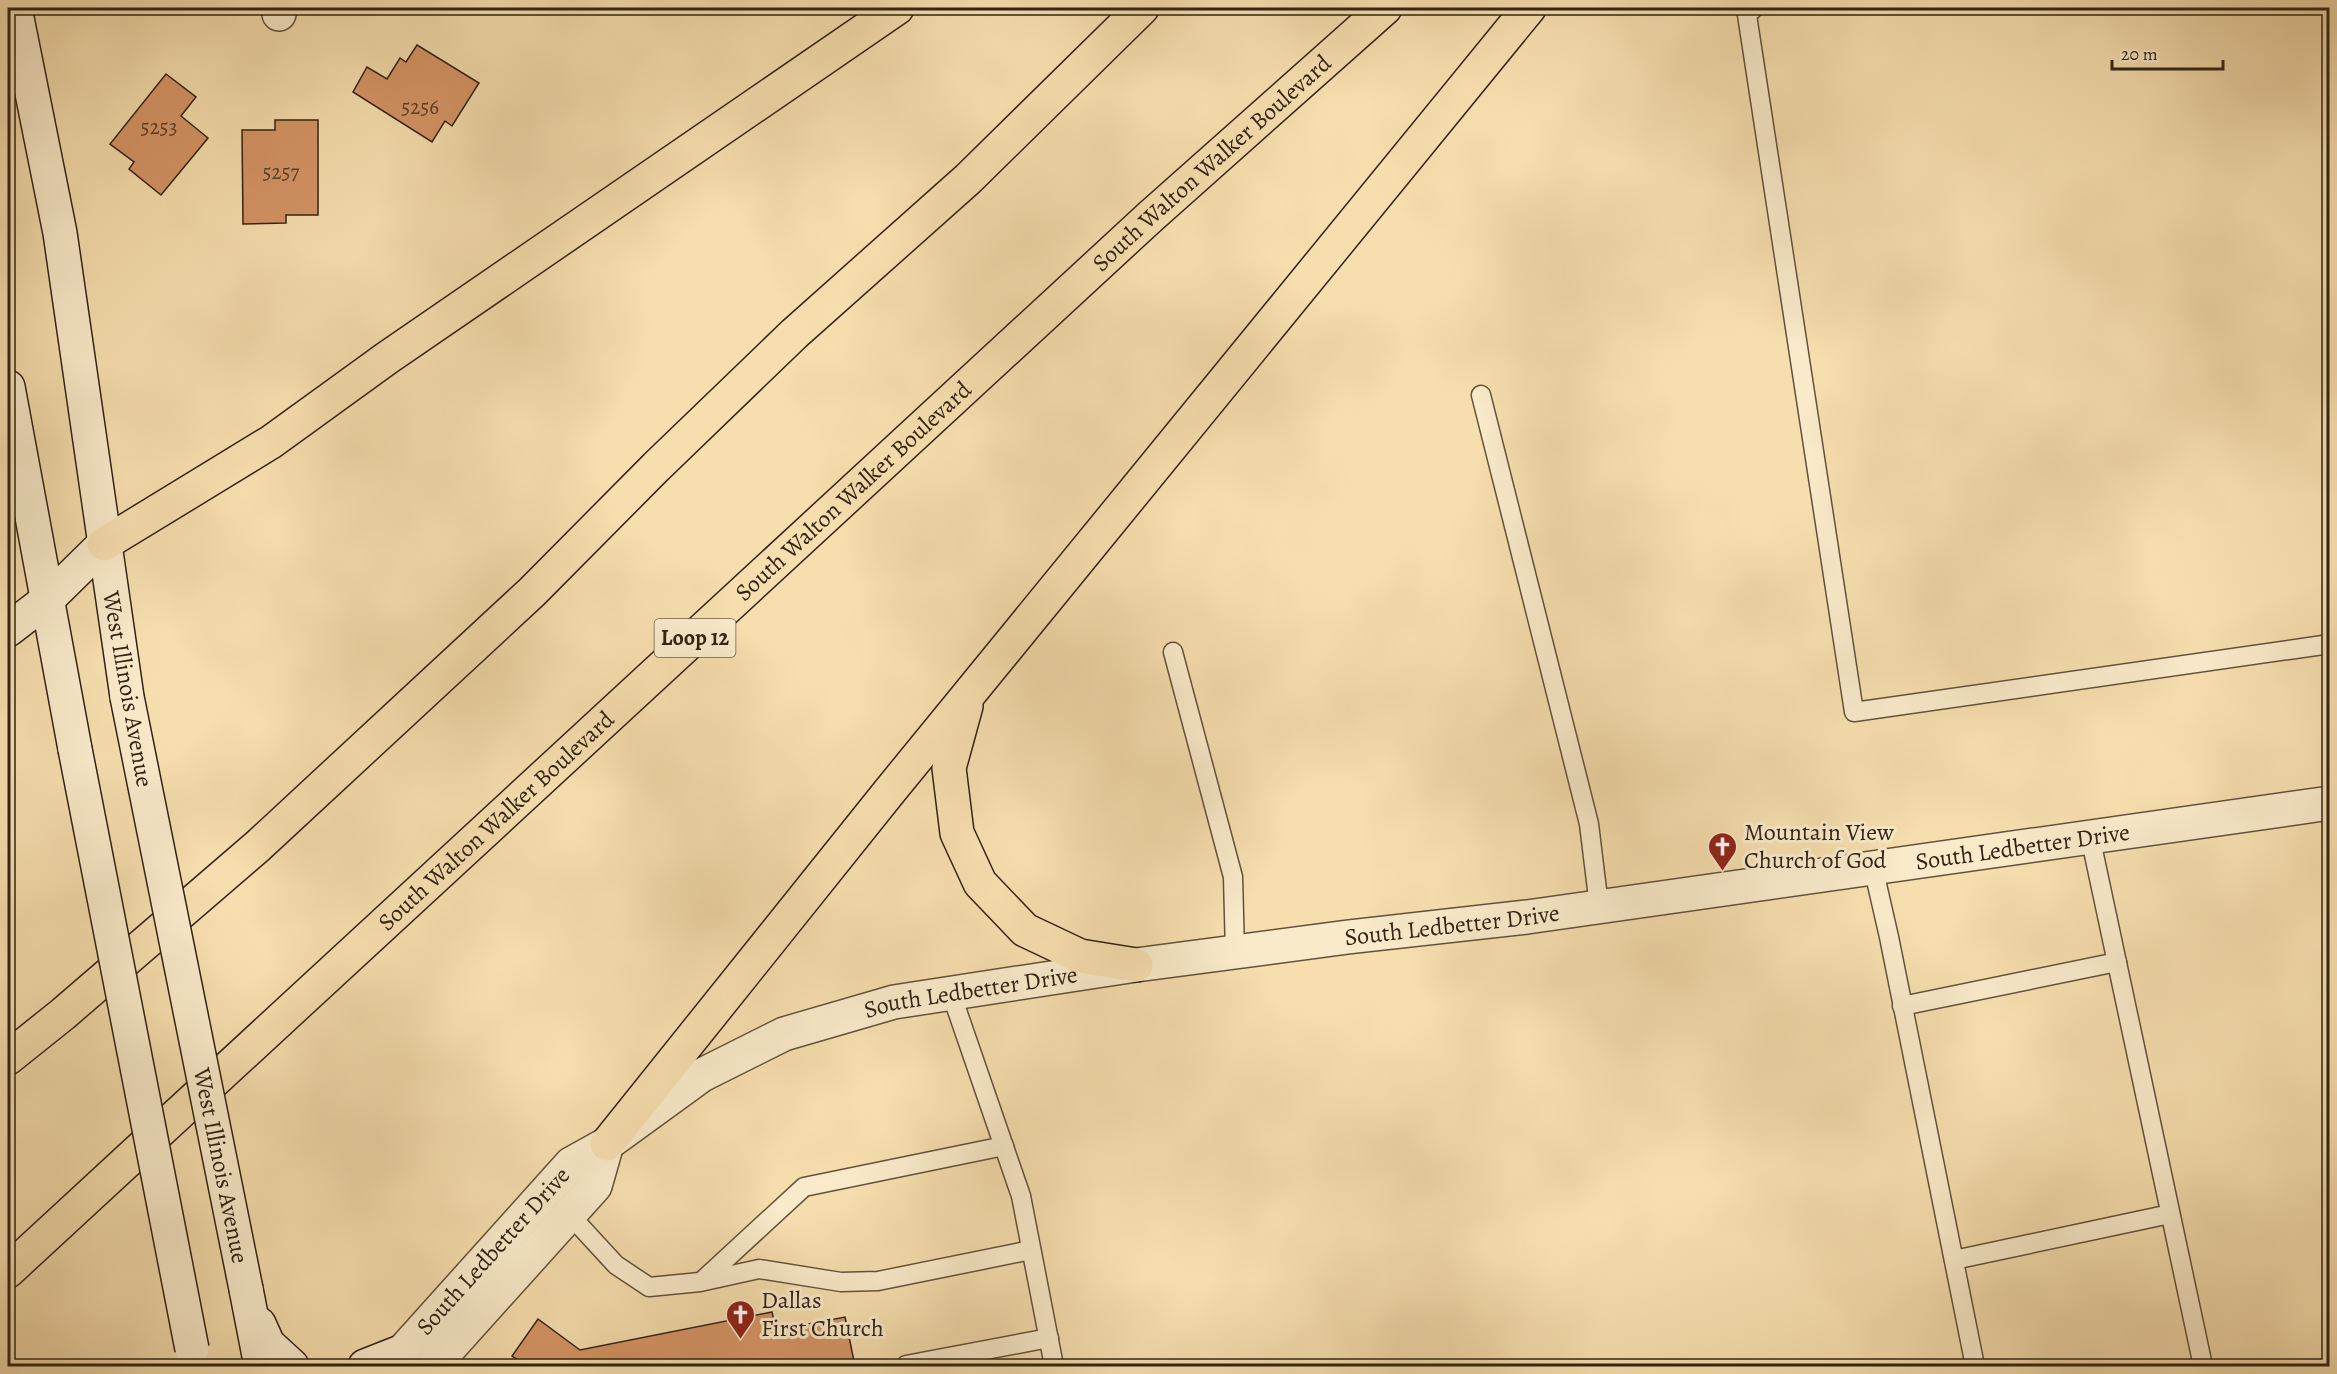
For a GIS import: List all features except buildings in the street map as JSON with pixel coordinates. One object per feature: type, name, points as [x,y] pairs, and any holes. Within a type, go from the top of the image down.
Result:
[{"type":"highway","points":[[104,544],[271,442],[387,358],[897,8]]},
{"type":"highway","points":[[8,1058],[178,915],[318,790],[532,592],[656,467],[794,334],[968,179],[1142,8]]},
{"type":"highway","name":"South Walton Walker Boulevard","points":[[8,1271],[1150,217],[1385,8]]},
{"type":"highway","points":[[607,1144],[982,678],[1529,8]]},
{"type":"highway","points":[[982,678],[964,710],[949,768],[957,833],[980,883],[1025,930],[1080,956],[1136,965]]},
{"type":"main road","name":"West Illinois Avenue","points":[[15,26],[60,233],[127,697],[261,1366]]},
{"type":"main road","points":[[8,387],[15,470],[47,600],[194,1358]]},
{"type":"main road","points":[[8,630],[47,600],[104,544]]},
{"type":"main road","name":"South Ledbetter Drive","points":[[394,1359],[571,1164],[607,1144],[702,1075],[784,1034],[894,1002],[1136,965],[1599,906],[2330,803]]},
{"type":"main road","name":"South Ledbetter Drive","points":[[444,1362],[595,1186],[607,1144]]},
{"type":"main road","points":[[248,1298],[268,1344],[292,1366]]},
{"type":"main road","points":[[365,1366],[394,1359]]},
{"type":"lane","points":[[1754,8],[1747,15],[1854,712],[2330,644]]},
{"type":"lane","points":[[1481,395],[1589,824],[1599,906]]},
{"type":"lane","points":[[1173,652],[1233,877],[1235,953]]},
{"type":"lane","points":[[2090,836],[2203,1366]]},
{"type":"lane","points":[[1873,867],[1975,1366]]},
{"type":"lane","points":[[1902,1006],[2117,962]]},
{"type":"lane","points":[[951,993],[1021,1196],[1054,1366]]},
{"type":"lane","points":[[700,1282],[804,1187],[1004,1146]]},
{"type":"lane","points":[[569,1214],[616,1265],[649,1287],[700,1282],[759,1269],[841,1282],[878,1281],[1032,1250]]},
{"type":"lane","points":[[1954,1260],[2170,1214]]},
{"type":"lane","points":[[906,1365],[1049,1338]]},
{"type":"place","name":"Mountain View Church of God","points":[[1723,872]]},
{"type":"place","name":"Dallas First Church","points":[[740,1340]]}]
